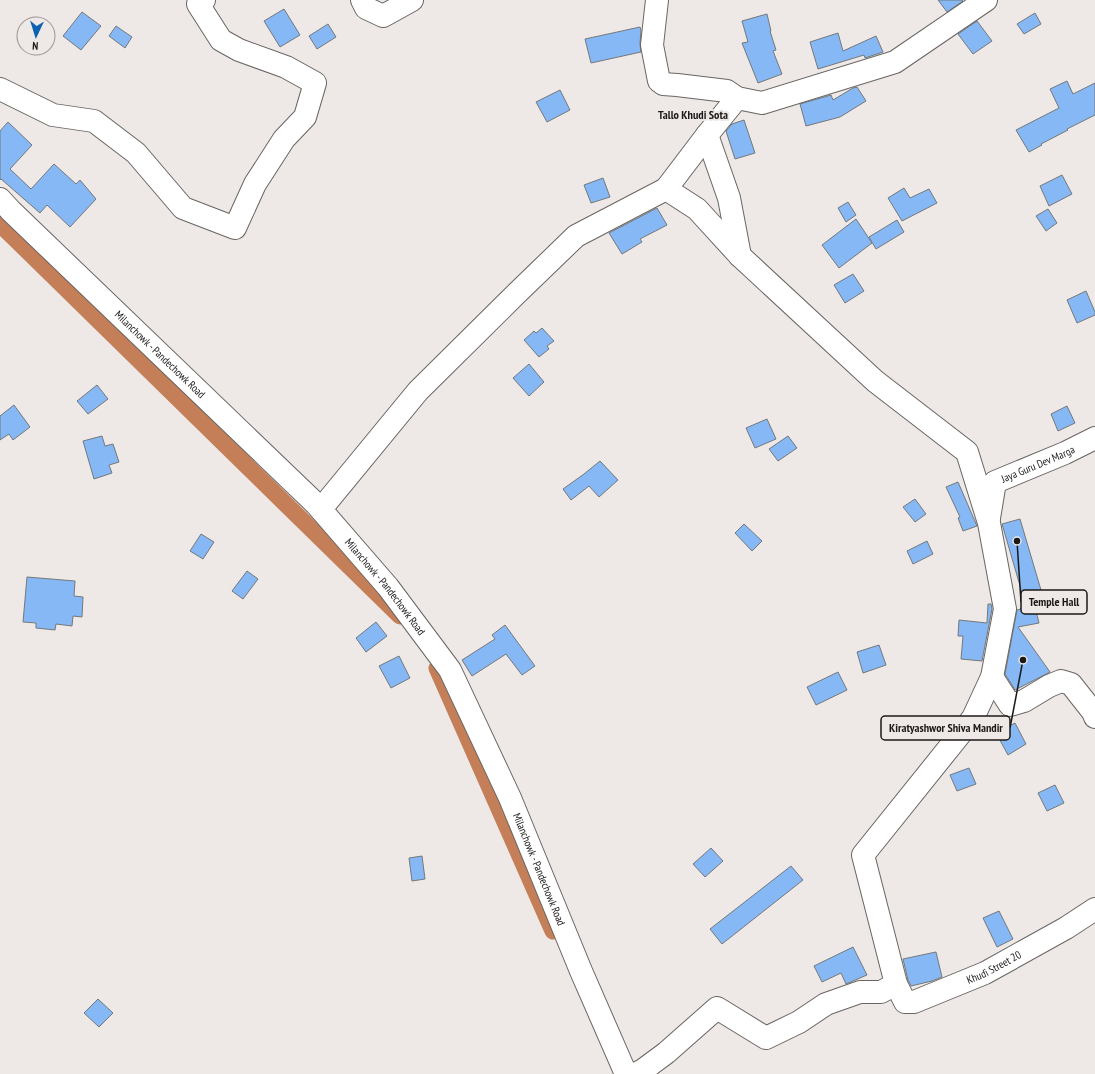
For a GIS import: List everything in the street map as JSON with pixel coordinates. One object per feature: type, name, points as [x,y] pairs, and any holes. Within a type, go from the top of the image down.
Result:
[{"type":"street","points":[[0,89],[52,115],[94,121],[136,153],[183,208],[235,228],[255,184],[284,139],[305,117],[315,83],[286,67],[239,50],[221,40],[198,4],[204,0]]},
{"type":"street","points":[[362,0],[366,8],[383,16],[412,0]]},
{"type":"street","points":[[657,0],[652,45],[659,81],[663,84],[727,92],[737,98],[762,104],[895,62],[986,0]]},
{"type":"street","points":[[320,509],[418,391],[576,236],[666,189],[737,98]]},
{"type":"street","points":[[707,135],[729,198],[740,256]]},
{"type":"street","points":[[635,1074],[666,1053],[717,1008],[766,1038],[799,1022],[826,1004],[860,992],[888,988],[863,856],[973,718],[992,677],[1005,609],[988,523],[967,452],[875,381],[740,256],[697,209],[666,189]]},
{"type":"street","name":"Milanchowk - Pandechowk Road","points":[[0,199],[320,509],[388,587],[450,670],[510,798],[626,1074]]},
{"type":"street","name":"Jaya Guru Dev Marga","points":[[988,523],[995,482],[1065,453],[1095,438]]},
{"type":"street","points":[[972,468],[995,482]]},
{"type":"street","points":[[992,677],[1010,705]]},
{"type":"street","points":[[973,718],[1024,701],[1049,686],[1061,682],[1071,684],[1093,712],[1095,717]]},
{"type":"street","name":"Khudi Street 20","points":[[888,988],[905,1002],[914,1002],[985,973],[1066,928],[1095,909]]},
{"type":"building","points":[[938,0],[962,0],[963,1],[947,12]]},
{"type":"building","points":[[284,9],[300,35],[280,47],[264,21]]},
{"type":"building","points":[[82,12],[101,26],[81,50],[63,36]]},
{"type":"building","points":[[1035,13],[1041,24],[1024,34],[1017,24]]},
{"type":"building","points":[[767,14],[770,31],[776,50],[773,51],[782,74],[758,83],[742,43],[748,42],[742,21]]},
{"type":"building","points":[[977,21],[992,41],[973,54],[958,34]]},
{"type":"building","points":[[328,24],[336,37],[317,49],[309,36]]},
{"type":"building","points":[[116,26],[132,37],[125,48],[109,36]]},
{"type":"building","points":[[640,27],[641,52],[591,63],[585,39]]},
{"type":"building","points":[[838,33],[843,51],[876,36],[883,52],[865,58],[864,55],[818,69],[810,42]]},
{"type":"building","points":[[1067,81],[1073,94],[1095,83],[1095,115],[1067,129],[1068,130],[1029,152],[1016,130],[1059,108],[1050,89]]},
{"type":"building","points":[[857,87],[866,101],[840,117],[806,126],[800,104],[831,95],[833,100]]},
{"type":"building","points":[[560,90],[570,110],[547,122],[536,102]]},
{"type":"building","points":[[744,120],[755,153],[735,159],[726,131],[732,124]]},
{"type":"building","points":[[8,122],[32,145],[10,169],[31,189],[54,164],[76,184],[80,180],[96,199],[70,227],[47,205],[40,213],[1,179],[0,180],[0,131]]},
{"type":"building","points":[[1062,175],[1072,194],[1049,206],[1040,186]]},
{"type":"building","points":[[603,178],[610,197],[591,203],[584,185]]},
{"type":"building","points":[[904,188],[910,198],[929,189],[937,203],[902,221],[888,198]]},
{"type":"building","points":[[848,202],[856,215],[846,222],[838,208]]},
{"type":"building","points":[[657,208],[667,225],[640,239],[642,242],[622,254],[609,233]]},
{"type":"building","points":[[1048,209],[1057,223],[1046,231],[1036,216]]},
{"type":"building","points":[[856,219],[872,243],[839,268],[822,245]]},
{"type":"building","points":[[897,220],[904,232],[876,249],[869,237]]},
{"type":"building","points":[[853,274],[864,291],[845,303],[834,285]]},
{"type":"building","points":[[1086,291],[1095,315],[1077,323],[1067,300]]},
{"type":"building","points":[[542,328],[554,341],[547,346],[549,349],[539,357],[524,340],[534,331],[536,333]]},
{"type":"building","points":[[529,364],[544,382],[529,396],[513,378]]},
{"type":"building","points":[[97,385],[108,399],[88,414],[77,401]]},
{"type":"building","points":[[14,405],[30,427],[13,440],[9,434],[0,440],[0,416]]},
{"type":"building","points":[[1067,406],[1075,423],[1058,431],[1051,414]]},
{"type":"building","points":[[767,419],[776,439],[755,448],[746,428]]},
{"type":"building","points":[[102,436],[105,446],[113,444],[119,462],[109,465],[112,473],[94,479],[83,441]]},
{"type":"building","points":[[788,436],[797,448],[778,461],[769,449]]},
{"type":"building","points":[[600,461],[618,480],[599,497],[589,486],[571,500],[563,489]]},
{"type":"building","points":[[958,482],[977,526],[963,531],[958,518],[960,517],[946,487]]},
{"type":"building","points":[[915,499],[926,514],[915,522],[903,507]]},
{"type":"building","points":[[1020,519],[1041,590],[1023,596],[1002,524]]},
{"type":"building","points":[[744,524],[762,541],[752,551],[735,533]]},
{"type":"building","points":[[201,534],[214,542],[203,559],[190,551]]},
{"type":"building","points":[[927,541],[933,554],[913,564],[907,551]]},
{"type":"building","points":[[247,571],[258,579],[243,599],[232,591]]},
{"type":"building","points":[[27,577],[75,581],[74,596],[83,597],[82,617],[73,616],[72,626],[56,624],[55,630],[36,628],[36,623],[23,622]]},
{"type":"building","points":[[988,604],[991,604],[992,609],[982,661],[961,659],[963,636],[958,636],[959,620],[987,623]]},
{"type":"building","points":[[1035,607],[1039,623],[1018,627],[1050,672],[1015,690],[1005,674],[1017,610]]},
{"type":"building","points":[[376,622],[387,636],[366,652],[356,638]]},
{"type":"building","points":[[505,625],[535,666],[522,675],[506,654],[472,676],[462,660],[495,639],[492,635]]},
{"type":"building","points":[[879,645],[886,665],[863,673],[857,652]]},
{"type":"building","points":[[399,656],[410,678],[391,688],[379,666]]},
{"type":"building","points":[[838,672],[847,690],[816,705],[807,687]]},
{"type":"building","points":[[1015,723],[1026,744],[1008,755],[996,733]]},
{"type":"building","points":[[969,768],[976,784],[957,791],[950,775]]},
{"type":"building","points":[[1055,785],[1064,803],[1047,811],[1038,793]]},
{"type":"building","points":[[711,848],[723,861],[705,877],[693,864]]},
{"type":"building","points":[[422,856],[425,879],[412,881],[409,858]]},
{"type":"building","points":[[791,866],[803,880],[722,944],[710,929]]},
{"type":"building","points":[[999,911],[1013,939],[997,947],[983,918]]},
{"type":"building","points":[[853,947],[867,975],[846,984],[841,973],[822,982],[814,966]]},
{"type":"building","points":[[936,952],[942,977],[911,986],[903,959]]},
{"type":"building","points":[[98,999],[113,1013],[99,1027],[84,1013]]},
{"type":"waterway","points":[[0,224],[400,616]]},
{"type":"waterway","points":[[437,668],[553,931]]},
{"type":"place","name":"Temple Hall","points":[[1017,541]]},
{"type":"place","name":"Kiratyashwor Shiva Mandir","points":[[1023,660]]},
{"type":"district","name":"Tallo Khudi Sota","points":[[693,114]]}]
